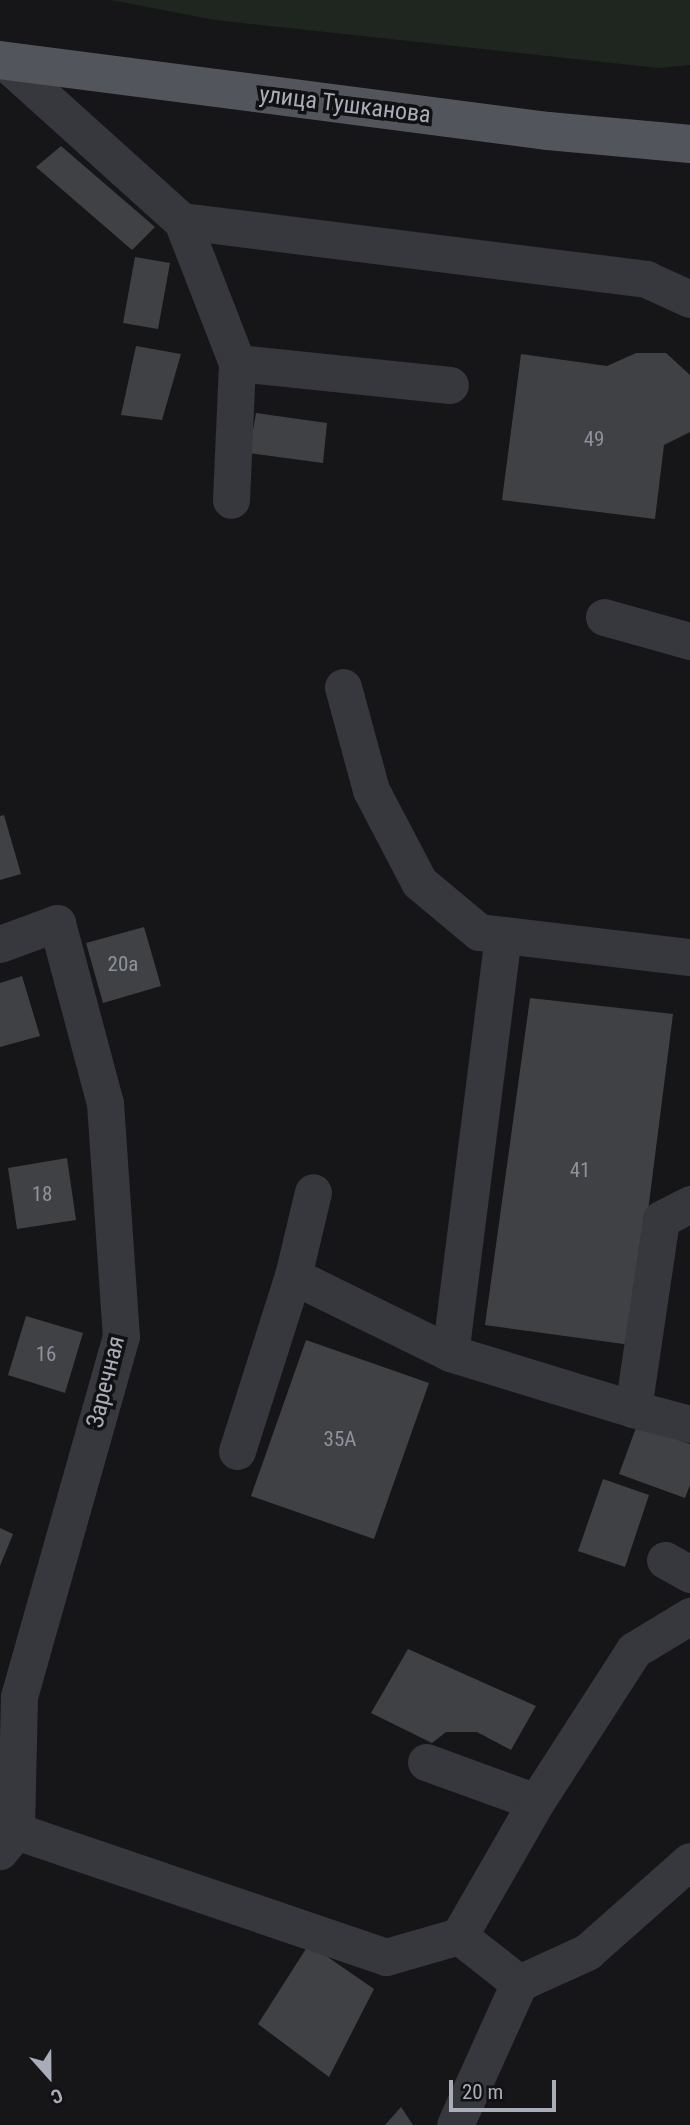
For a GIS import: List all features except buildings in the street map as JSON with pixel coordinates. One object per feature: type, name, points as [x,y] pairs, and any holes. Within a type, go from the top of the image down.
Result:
[{"type":"main road","name":"улица Тушканова","points":[[2,61],[548,131],[690,144]]},
{"type":"street","points":[[2,61],[182,221],[237,363],[231,500]]},
{"type":"street","points":[[182,221],[646,279],[690,299]]},
{"type":"street","points":[[237,363],[450,385]]},
{"type":"street","points":[[604,617],[690,641]]},
{"type":"street","points":[[343,687],[371,790],[419,882],[479,932],[690,957]]},
{"type":"street","name":"Заречная","points":[[0,944],[57,923],[104,1102],[121,1336],[19,1697],[8,1841]]},
{"type":"street","points":[[450,1353],[503,935]]},
{"type":"street","points":[[237,1451],[293,1276],[313,1192]]},
{"type":"street","points":[[633,1409],[661,1219],[690,1205]]},
{"type":"street","points":[[293,1276],[450,1353],[690,1424]]},
{"type":"street","points":[[8,1841],[386,1957],[459,1936],[536,1802],[634,1650],[690,1616]]},
{"type":"street","points":[[426,1762],[536,1802]]},
{"type":"street","points":[[455,2125],[519,1983],[587,1952],[690,1861]]},
{"type":"street","points":[[459,1936],[519,1983]]},
{"type":"shaded area","points":[[111,0],[690,0],[690,65],[659,68],[215,20]]}]
